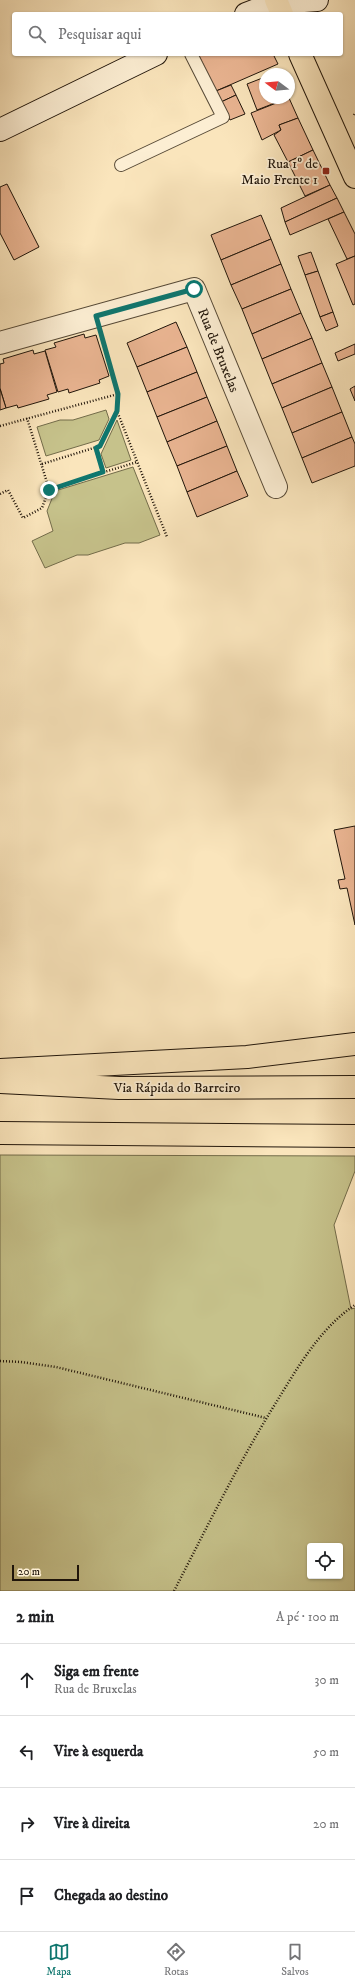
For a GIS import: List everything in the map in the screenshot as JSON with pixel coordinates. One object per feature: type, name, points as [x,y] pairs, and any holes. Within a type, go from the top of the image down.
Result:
[{"type":"main road","points":[[301,56],[355,177]]},
{"type":"main road","points":[[0,1070],[247,1056],[355,1044]]},
{"type":"main road","name":"Via Rápida do Barreiro","points":[[0,1082],[119,1088],[355,1087]]},
{"type":"main road","points":[[0,1133],[355,1136]]},
{"type":"street","points":[[253,12],[279,4],[317,0]]},
{"type":"street","points":[[0,130],[152,56]]},
{"type":"street","name":"Rua de Bruxelas","points":[[0,343],[194,289],[276,487]]},
{"type":"lane","points":[[121,165],[223,117],[192,56]]},
{"type":"path","points":[[42,464],[100,446],[117,411],[118,394],[96,316]]},
{"type":"path","points":[[0,426],[118,394]]},
{"type":"path","points":[[117,411],[167,536]]},
{"type":"path","points":[[0,494],[8,490],[23,518],[42,508],[49,490],[27,418]]},
{"type":"path","points":[[96,448],[103,472]]},
{"type":"path","points":[[49,490],[138,462]]},
{"type":"path","points":[[174,1591],[252,1441],[295,1372],[324,1333],[343,1313],[355,1305]]},
{"type":"path","points":[[0,1361],[21,1362],[56,1368],[266,1418]]},
{"type":"shaded area","points":[[106,410],[109,419],[99,440],[46,456],[37,427],[60,420],[73,420]]},
{"type":"shaded area","points":[[117,420],[131,460],[106,468],[101,454]]},
{"type":"shaded area","points":[[133,467],[160,535],[139,543],[125,543],[88,555],[77,555],[45,568],[32,541],[53,531],[47,511],[55,491]]},
{"type":"shaded area","points":[[0,1155],[355,1156],[355,1171],[334,1225],[351,1309],[355,1308],[355,1591],[0,1591]]},
{"type":"building","points":[[199,56],[274,56],[278,64],[269,68],[259,68],[259,72],[216,91]]},
{"type":"building","points":[[259,79],[259,104],[272,104],[257,110],[247,84]]},
{"type":"building","points":[[231,85],[236,95],[221,102],[216,91]]},
{"type":"building","points":[[236,95],[245,114],[230,120],[221,102]]},
{"type":"building","points":[[274,104],[292,104],[298,118],[279,125],[281,130],[262,140],[251,113]]},
{"type":"building","points":[[298,118],[313,150],[288,162],[274,135],[281,130],[279,125]]},
{"type":"building","points":[[313,150],[330,185],[305,196],[288,162]]},
{"type":"building","points":[[7,184],[39,247],[14,260],[0,233],[0,187]]},
{"type":"building","points":[[330,185],[337,198],[285,222],[281,208]]},
{"type":"building","points":[[337,198],[344,212],[290,235],[285,222]]},
{"type":"building","points":[[344,212],[355,234],[355,256],[347,259],[328,219]]},
{"type":"building","points":[[261,215],[271,239],[221,260],[211,235]]},
{"type":"building","points":[[271,239],[281,264],[231,285],[221,260]]},
{"type":"building","points":[[311,252],[318,271],[305,275],[298,256]]},
{"type":"building","points":[[355,256],[355,304],[353,305],[336,264]]},
{"type":"building","points":[[281,264],[291,289],[242,309],[231,285]]},
{"type":"building","points":[[318,271],[333,312],[320,317],[305,275]]},
{"type":"building","points":[[291,289],[301,313],[252,334],[242,309]]},
{"type":"building","points":[[333,312],[338,326],[326,331],[320,317]]},
{"type":"building","points":[[301,313],[312,338],[262,359],[252,334]]},
{"type":"building","points":[[176,322],[187,347],[137,367],[127,343]]},
{"type":"building","points":[[84,334],[85,338],[96,335],[109,376],[99,380],[100,383],[69,393],[68,389],[58,392],[45,350],[56,347],[54,343]]},
{"type":"building","points":[[312,338],[322,363],[272,384],[262,359]]},
{"type":"building","points":[[355,344],[355,354],[338,361],[335,353]]},
{"type":"building","points":[[187,347],[197,372],[147,392],[137,367]]},
{"type":"building","points":[[33,350],[34,354],[45,351],[57,392],[47,395],[49,399],[18,408],[17,405],[6,408],[0,388],[0,364],[4,363],[3,359]]},
{"type":"building","points":[[322,363],[332,387],[282,408],[272,384]]},
{"type":"building","points":[[197,372],[207,397],[157,417],[147,392]]},
{"type":"building","points":[[355,386],[355,401],[350,389]]},
{"type":"building","points":[[332,387],[342,412],[292,433],[282,408]]},
{"type":"building","points":[[0,389],[6,408],[0,410]]},
{"type":"building","points":[[207,397],[217,421],[167,442],[157,417]]},
{"type":"building","points":[[342,412],[352,437],[302,458],[292,433]]},
{"type":"building","points":[[217,421],[227,446],[177,466],[167,442]]},
{"type":"building","points":[[352,437],[355,444],[355,466],[312,483],[302,458]]},
{"type":"building","points":[[227,446],[237,471],[187,492],[177,466]]},
{"type":"building","points":[[237,471],[248,496],[197,517],[187,492]]},
{"type":"building","points":[[355,826],[355,925],[347,888],[340,889],[338,880],[345,879],[334,830]]},
{"type":"place","name":"Rua 1º de Maio Frente 1","points":[[326,171]]},
{"type":"route","points":[[49,490],[103,472],[96,448],[100,446],[117,411],[118,394],[96,316],[194,289]]}]
